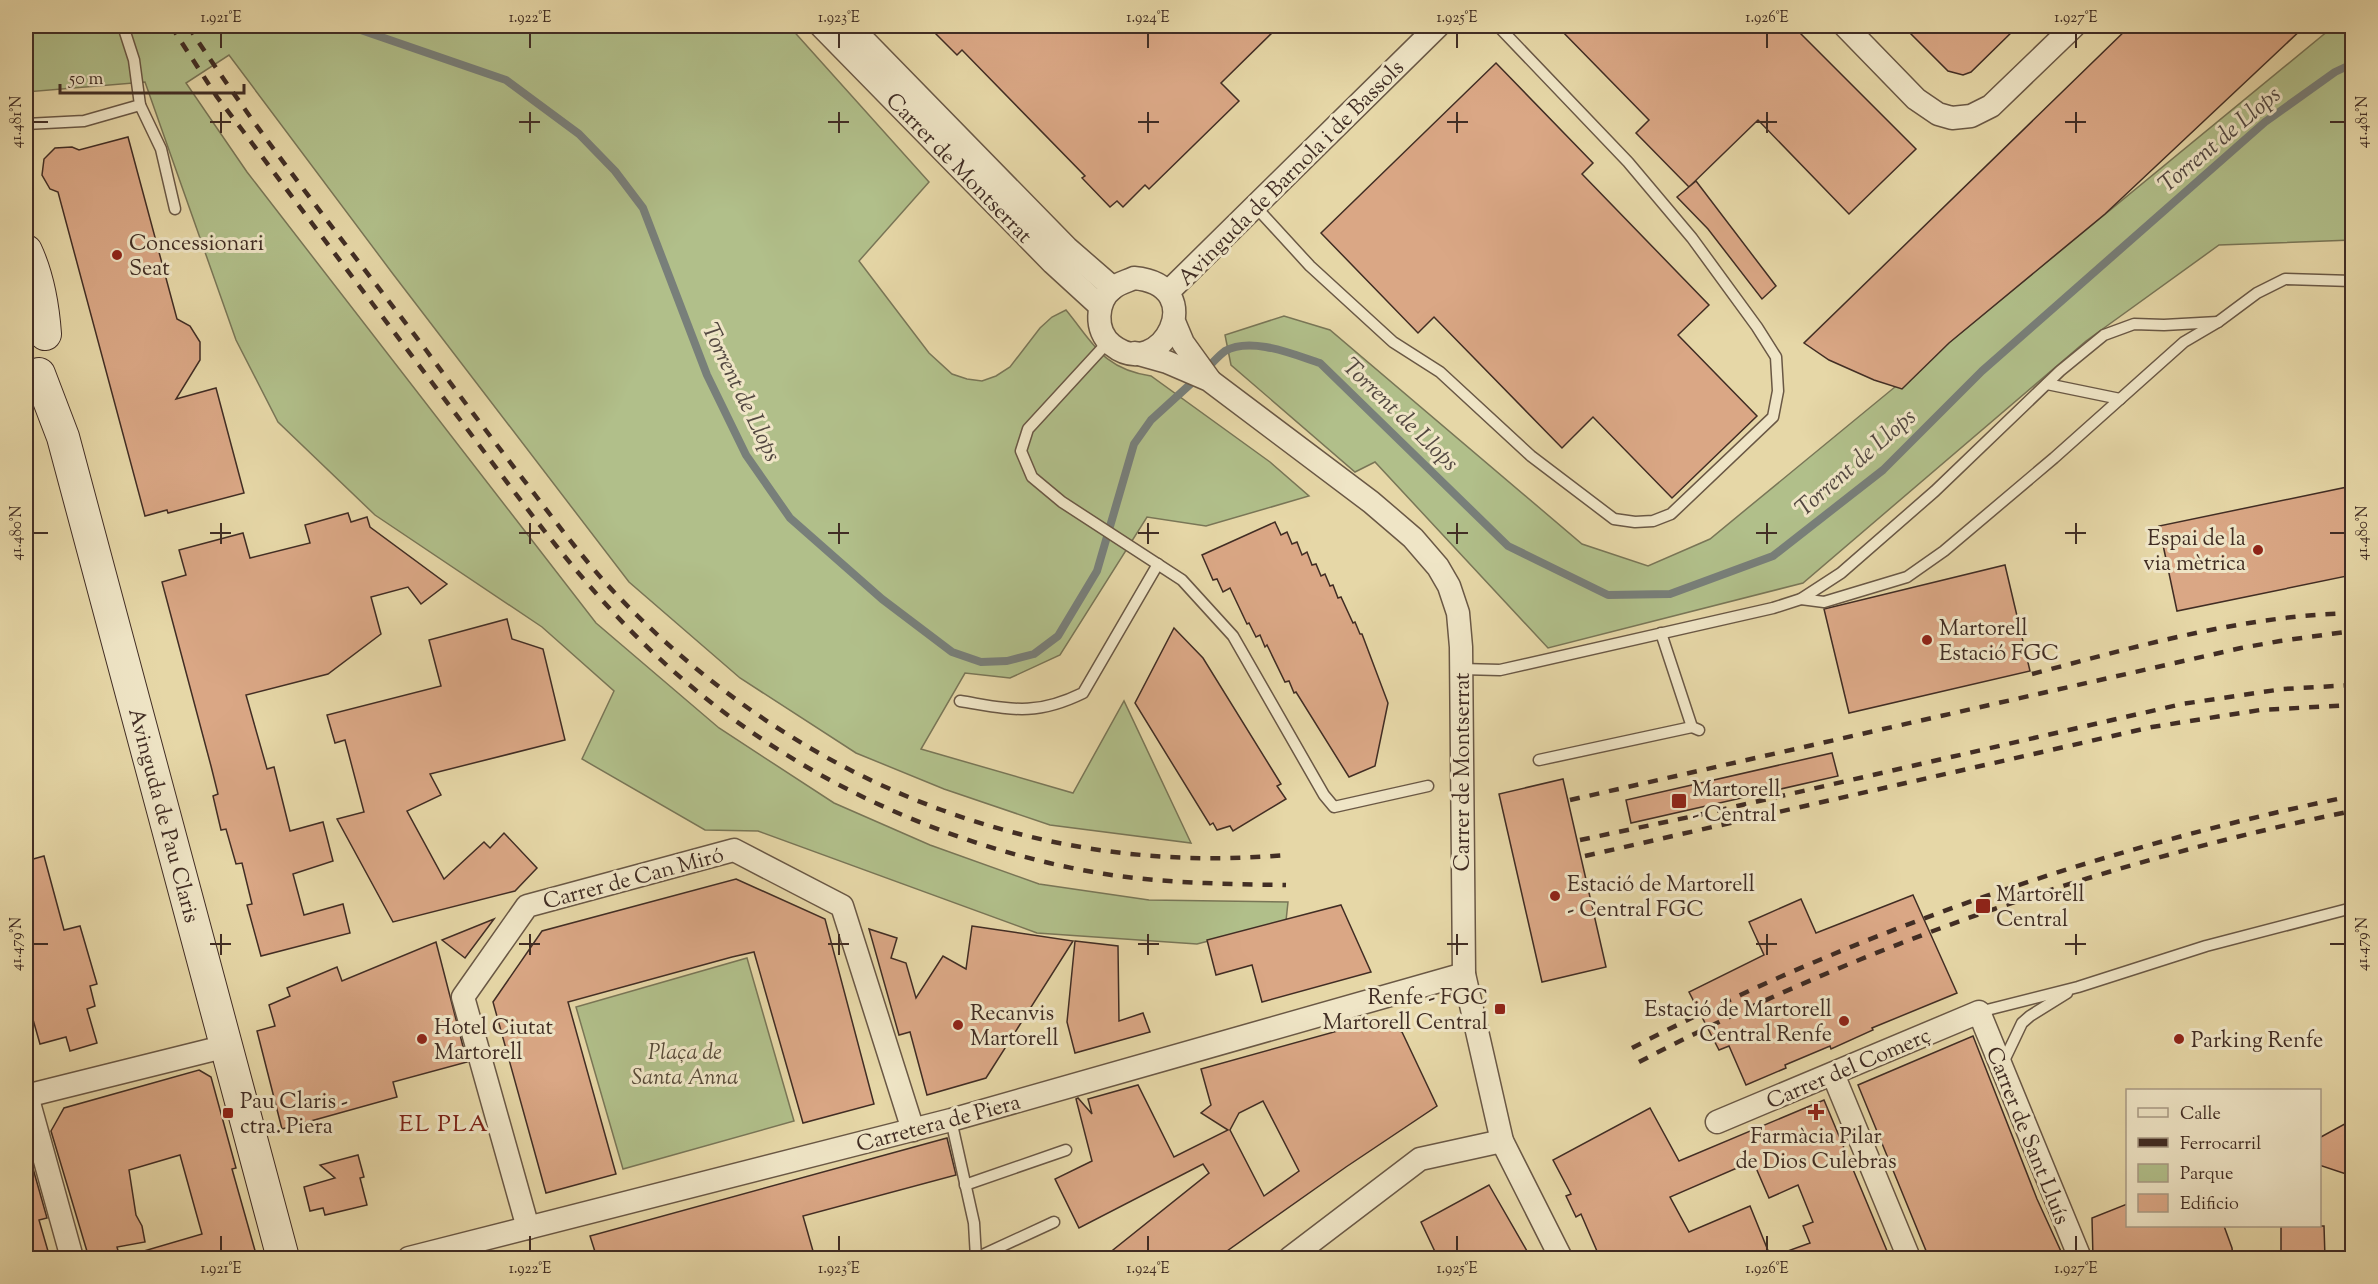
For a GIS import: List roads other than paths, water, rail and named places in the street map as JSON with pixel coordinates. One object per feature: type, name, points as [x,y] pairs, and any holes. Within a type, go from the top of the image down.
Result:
[{"type":"main road","points":[[26,251],[38,286],[43,311],[35,327],[49,344],[49,354],[32,377]]},
{"type":"main road","name":"Avinguda de Pau Claris","points":[[32,377],[63,437],[283,1258]]},
{"type":"street","name":"Carrer de Montserrat","points":[[821,26],[1053,263],[1107,297]]},
{"type":"street","name":"Carrer de Montserrat","points":[[850,26],[1067,248],[1107,297]]},
{"type":"street","name":"Avinguda de Barnola i de Bassols","points":[[1168,292],[1438,26]]},
{"type":"street","points":[[1845,26],[1916,99],[1938,114],[1952,118],[1971,116],[1991,106],[2074,26]]},
{"type":"street","points":[[1134,278],[1158,283],[1168,292],[1179,333],[1159,346],[1135,353],[1119,350],[1108,342],[1101,330],[1099,319],[1107,297],[1134,278]]},
{"type":"street","name":"Carrer de Montserrat","points":[[1179,333],[1209,380]]},
{"type":"street","name":"Carrer de Montserrat","points":[[1135,353],[1167,362],[1209,380],[1371,502],[1425,550],[1438,567],[1455,601],[1459,625],[1461,669],[1464,974],[1502,1141],[1554,1256]]},
{"type":"street","name":"Carrer de Can Miró","points":[[528,1228],[463,997],[527,906],[735,850],[842,906],[913,1130]]},
{"type":"street","name":"Carretera de Piera","points":[[409,1258],[491,1248],[528,1228],[951,1120],[1464,974]]},
{"type":"street","name":"Carrer de Sant Lluís","points":[[1979,1012],[2080,1258]]},
{"type":"street","name":"Carrer del Comerç","points":[[1717,1122],[1979,1012]]},
{"type":"street","points":[[72,1258],[26,1094],[227,1046]]},
{"type":"street","points":[[1833,1074],[1909,1258]]},
{"type":"street","points":[[1290,1258],[1420,1159],[1502,1141]]},
{"type":"lane","points":[[123,26],[134,60],[140,105],[161,149],[175,209]]},
{"type":"lane","points":[[1255,206],[1310,266],[1394,342],[1440,372],[1531,456],[1614,519],[1635,522],[1653,521],[1671,514],[1773,417],[1778,390],[1776,357],[1692,238],[1628,162],[1498,26]]},
{"type":"lane","points":[[26,124],[84,121],[140,105]]},
{"type":"lane","points":[[1801,599],[1824,602],[1907,577],[1944,551],[2184,342],[2218,322],[2257,293],[2285,279],[2352,281]]},
{"type":"lane","points":[[1461,669],[1500,670],[1773,608],[1801,599],[1842,573],[1935,491],[2048,384],[2104,335],[2134,324],[2218,322]]},
{"type":"lane","points":[[1108,342],[1028,429],[1021,451],[1032,477],[1062,502],[1182,580],[1233,636],[1324,795],[1334,807],[1428,786]]},
{"type":"lane","points":[[2048,384],[2120,399]]},
{"type":"lane","points":[[960,701],[1022,711],[1061,704],[1083,693],[1158,564]]},
{"type":"lane","points":[[1539,760],[1696,729],[1661,633]]},
{"type":"lane","points":[[1979,1012],[2078,987],[2206,946],[2352,908]]},
{"type":"lane","points":[[2001,1067],[2022,1023],[2078,987]]},
{"type":"lane","points":[[951,1120],[974,1223],[976,1258],[1054,1222]]},
{"type":"lane","points":[[965,1185],[1066,1150]]},
{"type":"waterway","name":"Torrent de Llops","points":[[329,26],[355,28],[506,80],[579,134],[615,171],[643,208],[707,375],[746,455],[790,518],[882,599],[952,652],[981,662],[1007,661],[1034,654],[1058,636],[1097,571],[1134,444],[1151,420],[1196,379]]},
{"type":"waterway","name":"Torrent de Llops","points":[[1205,370],[1225,351],[1247,345],[1273,348],[1320,363],[1508,546],[1608,595],[1670,594],[1773,556],[1883,470],[1982,371],[2265,122],[2335,72],[2352,64]]},
{"type":"railway","points":[[171,26],[217,97],[519,499],[566,558],[641,641],[737,722],[790,757],[845,788],[902,815],[960,837],[1021,856],[1082,870],[1133,878],[1286,885]]},
{"type":"railway","points":[[188,26],[304,190],[564,533],[614,592],[683,657],[757,714],[836,763],[920,802],[1007,831],[1097,850],[1190,858],[1285,855]]},
{"type":"railway","points":[[2032,674],[2151,643],[2230,626],[2311,615],[2352,613]]},
{"type":"railway","points":[[1570,800],[2241,648],[2352,631]]},
{"type":"railway","points":[[1580,840],[2182,704],[2283,689],[2352,685]]},
{"type":"railway","points":[[1585,856],[2152,727],[2260,710],[2352,705]]},
{"type":"railway","points":[[1632,1048],[1718,1005],[1805,966],[1984,897],[2166,840],[2352,796]]},
{"type":"railway","points":[[1639,1062],[1810,980],[1987,911],[2168,855],[2260,831],[2352,811]]},
{"type":"place","name":"Concessionari Seat","points":[[117,255]]},
{"type":"place","name":"Espai de la via mètrica","points":[[2258,550]]},
{"type":"place","name":"Martorell Estació FGC","points":[[1927,640]]},
{"type":"place","name":"Martorell - Central","points":[[1679,801]]},
{"type":"place","name":"Estació de Martorell - Central FGC","points":[[1555,896]]},
{"type":"place","name":"Martorell Central","points":[[1983,906]]},
{"type":"place","name":"Renfe - FGC Martorell Central","points":[[1500,1009]]},
{"type":"place","name":"Estació de Martorell Central Renfe","points":[[1844,1021]]},
{"type":"place","name":"Recanvis Martorell","points":[[958,1025]]},
{"type":"place","name":"Hotel Ciutat Martorell","points":[[422,1039]]},
{"type":"place","name":"Parking Renfe","points":[[2179,1039]]},
{"type":"place","name":"Farmàcia Pilar de Dios Culebras","points":[[1816,1112]]},
{"type":"place","name":"Pau Claris - ctra. Piera","points":[[228,1113]]},
{"type":"district","name":"EL PLA","points":[[444,1123]]},
{"type":"park label","name":"Plaça de Santa Anna","points":[[685,1064]]}]
